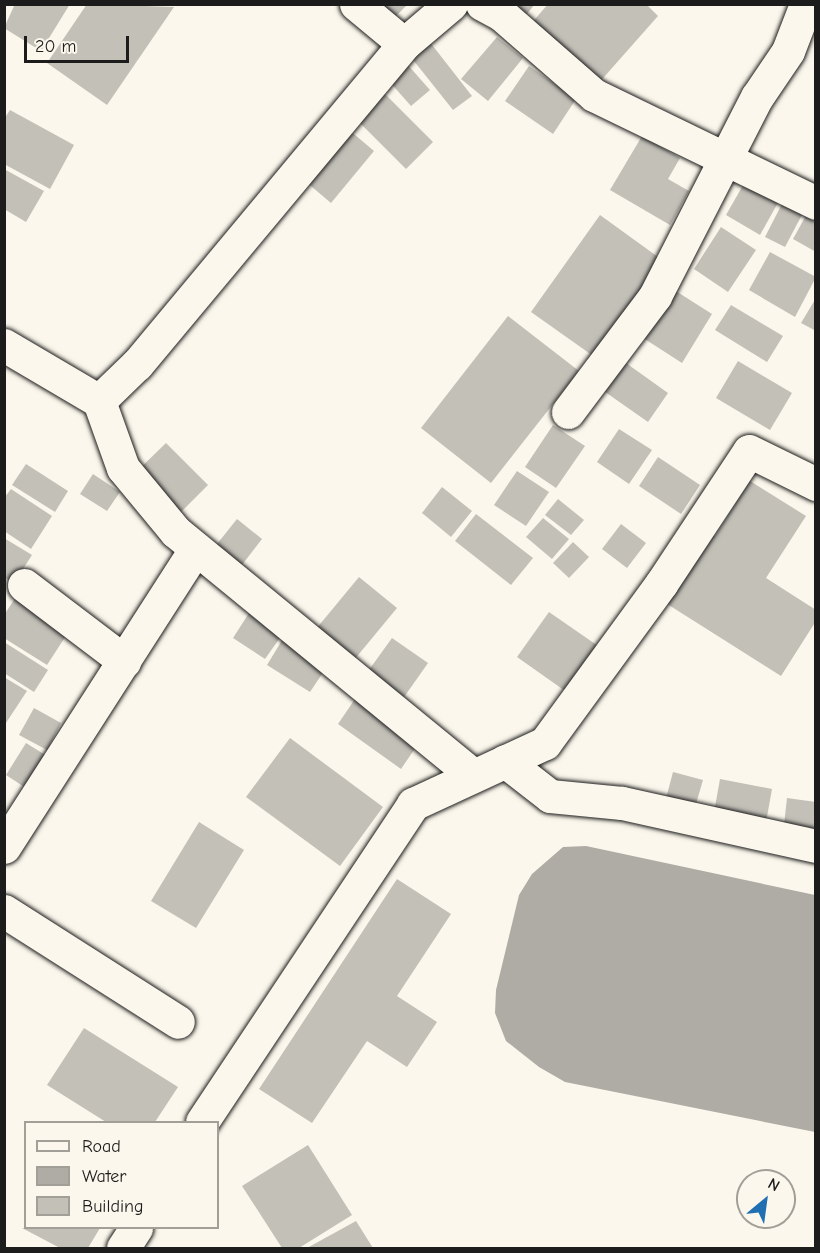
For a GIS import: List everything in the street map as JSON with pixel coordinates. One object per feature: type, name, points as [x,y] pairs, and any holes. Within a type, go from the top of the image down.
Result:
[{"type":"street","points":[[356,4],[404,44]]},
{"type":"street","points":[[99,400],[137,364],[404,44],[451,4]]},
{"type":"street","points":[[482,4],[501,14],[594,95],[726,156],[816,203]]},
{"type":"street","points":[[568,412],[655,296],[757,97],[788,51],[806,4]]},
{"type":"street","points":[[4,345],[99,400],[123,468],[195,549],[473,775]]},
{"type":"street","points":[[203,1121],[413,804],[545,743],[661,584],[749,451],[816,484]]},
{"type":"street","points":[[4,847],[195,549]]},
{"type":"street","points":[[24,585],[124,661]]},
{"type":"street","points":[[505,761],[550,796],[622,803],[816,846]]},
{"type":"street","points":[[4,912],[178,1022]]},
{"type":"street","points":[[123,1248],[135,1229]]},
{"type":"water","points":[[586,846],[815,895],[815,1132],[565,1082],[539,1067],[506,1041],[495,1013],[496,990],[519,895],[532,874],[563,847]]},
{"type":"building","points":[[15,4],[70,4],[41,51],[4,28]]},
{"type":"building","points":[[87,4],[174,7],[107,105],[47,63]]},
{"type":"building","points":[[363,4],[408,4],[386,26]]},
{"type":"building","points":[[513,4],[535,4],[526,15]]},
{"type":"building","points":[[548,4],[646,4],[658,16],[597,85],[530,25]]},
{"type":"building","points":[[497,37],[523,58],[488,101],[461,79]]},
{"type":"building","points":[[429,41],[472,96],[453,110],[410,56]]},
{"type":"building","points":[[407,64],[430,90],[411,106],[388,80]]},
{"type":"building","points":[[529,66],[576,99],[553,134],[505,101]]},
{"type":"building","points":[[384,93],[433,142],[406,169],[357,120]]},
{"type":"building","points":[[10,110],[74,145],[50,189],[4,164],[4,119]]},
{"type":"building","points":[[348,129],[374,151],[331,203],[305,181]]},
{"type":"building","points":[[642,136],[680,158],[668,179],[689,191],[670,225],[610,190]]},
{"type":"building","points":[[4,169],[44,191],[26,222],[4,209]]},
{"type":"building","points":[[746,180],[780,199],[760,235],[726,215]]},
{"type":"building","points":[[785,198],[805,209],[785,247],[765,237]]},
{"type":"building","points":[[809,210],[816,214],[816,252],[793,239]]},
{"type":"building","points":[[600,215],[665,262],[596,358],[531,312]]},
{"type":"building","points":[[721,227],[756,250],[728,292],[694,269]]},
{"type":"building","points":[[770,252],[816,277],[795,317],[749,290]]},
{"type":"building","points":[[668,286],[712,314],[682,363],[637,334]]},
{"type":"building","points":[[816,298],[816,331],[801,323]]},
{"type":"building","points":[[731,305],[783,336],[767,362],[715,330]]},
{"type":"building","points":[[508,316],[579,371],[491,483],[421,428]]},
{"type":"building","points":[[619,358],[668,393],[648,422],[598,387]]},
{"type":"building","points":[[738,361],[792,393],[770,430],[716,398]]},
{"type":"building","points":[[553,425],[585,446],[556,488],[525,467]]},
{"type":"building","points":[[619,429],[652,450],[629,484],[597,462]]},
{"type":"building","points":[[166,443],[208,485],[174,519],[131,477]]},
{"type":"building","points":[[658,457],[700,485],[681,514],[639,486]]},
{"type":"building","points":[[26,464],[68,491],[55,512],[12,485]]},
{"type":"building","points":[[517,471],[549,492],[526,526],[494,505]]},
{"type":"building","points":[[93,474],[120,492],[107,511],[80,494]]},
{"type":"building","points":[[750,481],[806,516],[766,578],[816,610],[816,621],[781,676],[664,602],[708,531],[715,536]]},
{"type":"building","points":[[442,487],[472,511],[451,537],[422,513]]},
{"type":"building","points":[[11,489],[52,516],[31,549],[4,531],[4,498]]},
{"type":"building","points":[[558,499],[584,520],[571,535],[545,515]]},
{"type":"building","points":[[476,514],[533,558],[511,585],[455,541]]},
{"type":"building","points":[[543,518],[569,539],[552,559],[526,537]]},
{"type":"building","points":[[237,519],[262,539],[238,570],[213,549]]},
{"type":"building","points":[[621,524],[646,543],[627,568],[602,549]]},
{"type":"building","points":[[4,538],[32,555],[14,583],[4,577]]},
{"type":"building","points":[[573,542],[589,557],[569,578],[553,563]]},
{"type":"building","points":[[359,577],[397,608],[354,660],[316,629]]},
{"type":"building","points":[[16,597],[69,631],[47,665],[4,638],[4,615]]},
{"type":"building","points":[[251,610],[284,632],[265,659],[233,638]]},
{"type":"building","points":[[549,612],[601,648],[568,693],[517,657]]},
{"type":"building","points":[[284,637],[328,665],[310,692],[267,665]]},
{"type":"building","points":[[392,638],[428,663],[402,700],[366,674]]},
{"type":"building","points":[[4,642],[48,670],[34,692],[4,673]]},
{"type":"building","points":[[4,677],[27,691],[4,726]]},
{"type":"building","points":[[355,699],[418,744],[401,769],[338,724]]},
{"type":"building","points":[[34,708],[61,723],[47,750],[19,735]]},
{"type":"building","points":[[290,738],[383,807],[340,866],[246,797]]},
{"type":"building","points":[[26,743],[55,761],[35,794],[6,775]]},
{"type":"building","points":[[673,772],[703,780],[693,814],[664,806]]},
{"type":"building","points":[[720,779],[772,789],[765,828],[713,818]]},
{"type":"building","points":[[787,798],[816,802],[816,839],[783,834]]},
{"type":"building","points":[[199,822],[244,850],[196,928],[151,901]]},
{"type":"building","points":[[397,879],[451,914],[397,996],[437,1022],[407,1067],[367,1041],[312,1123],[259,1089]]},
{"type":"building","points":[[84,1028],[178,1087],[156,1121],[104,1121],[47,1085]]},
{"type":"building","points":[[308,1145],[352,1215],[299,1248],[282,1248],[242,1186]]},
{"type":"building","points":[[356,1221],[373,1248],[307,1248]]},
{"type":"building","points":[[22,1228],[99,1229],[88,1248],[60,1248]]}]
